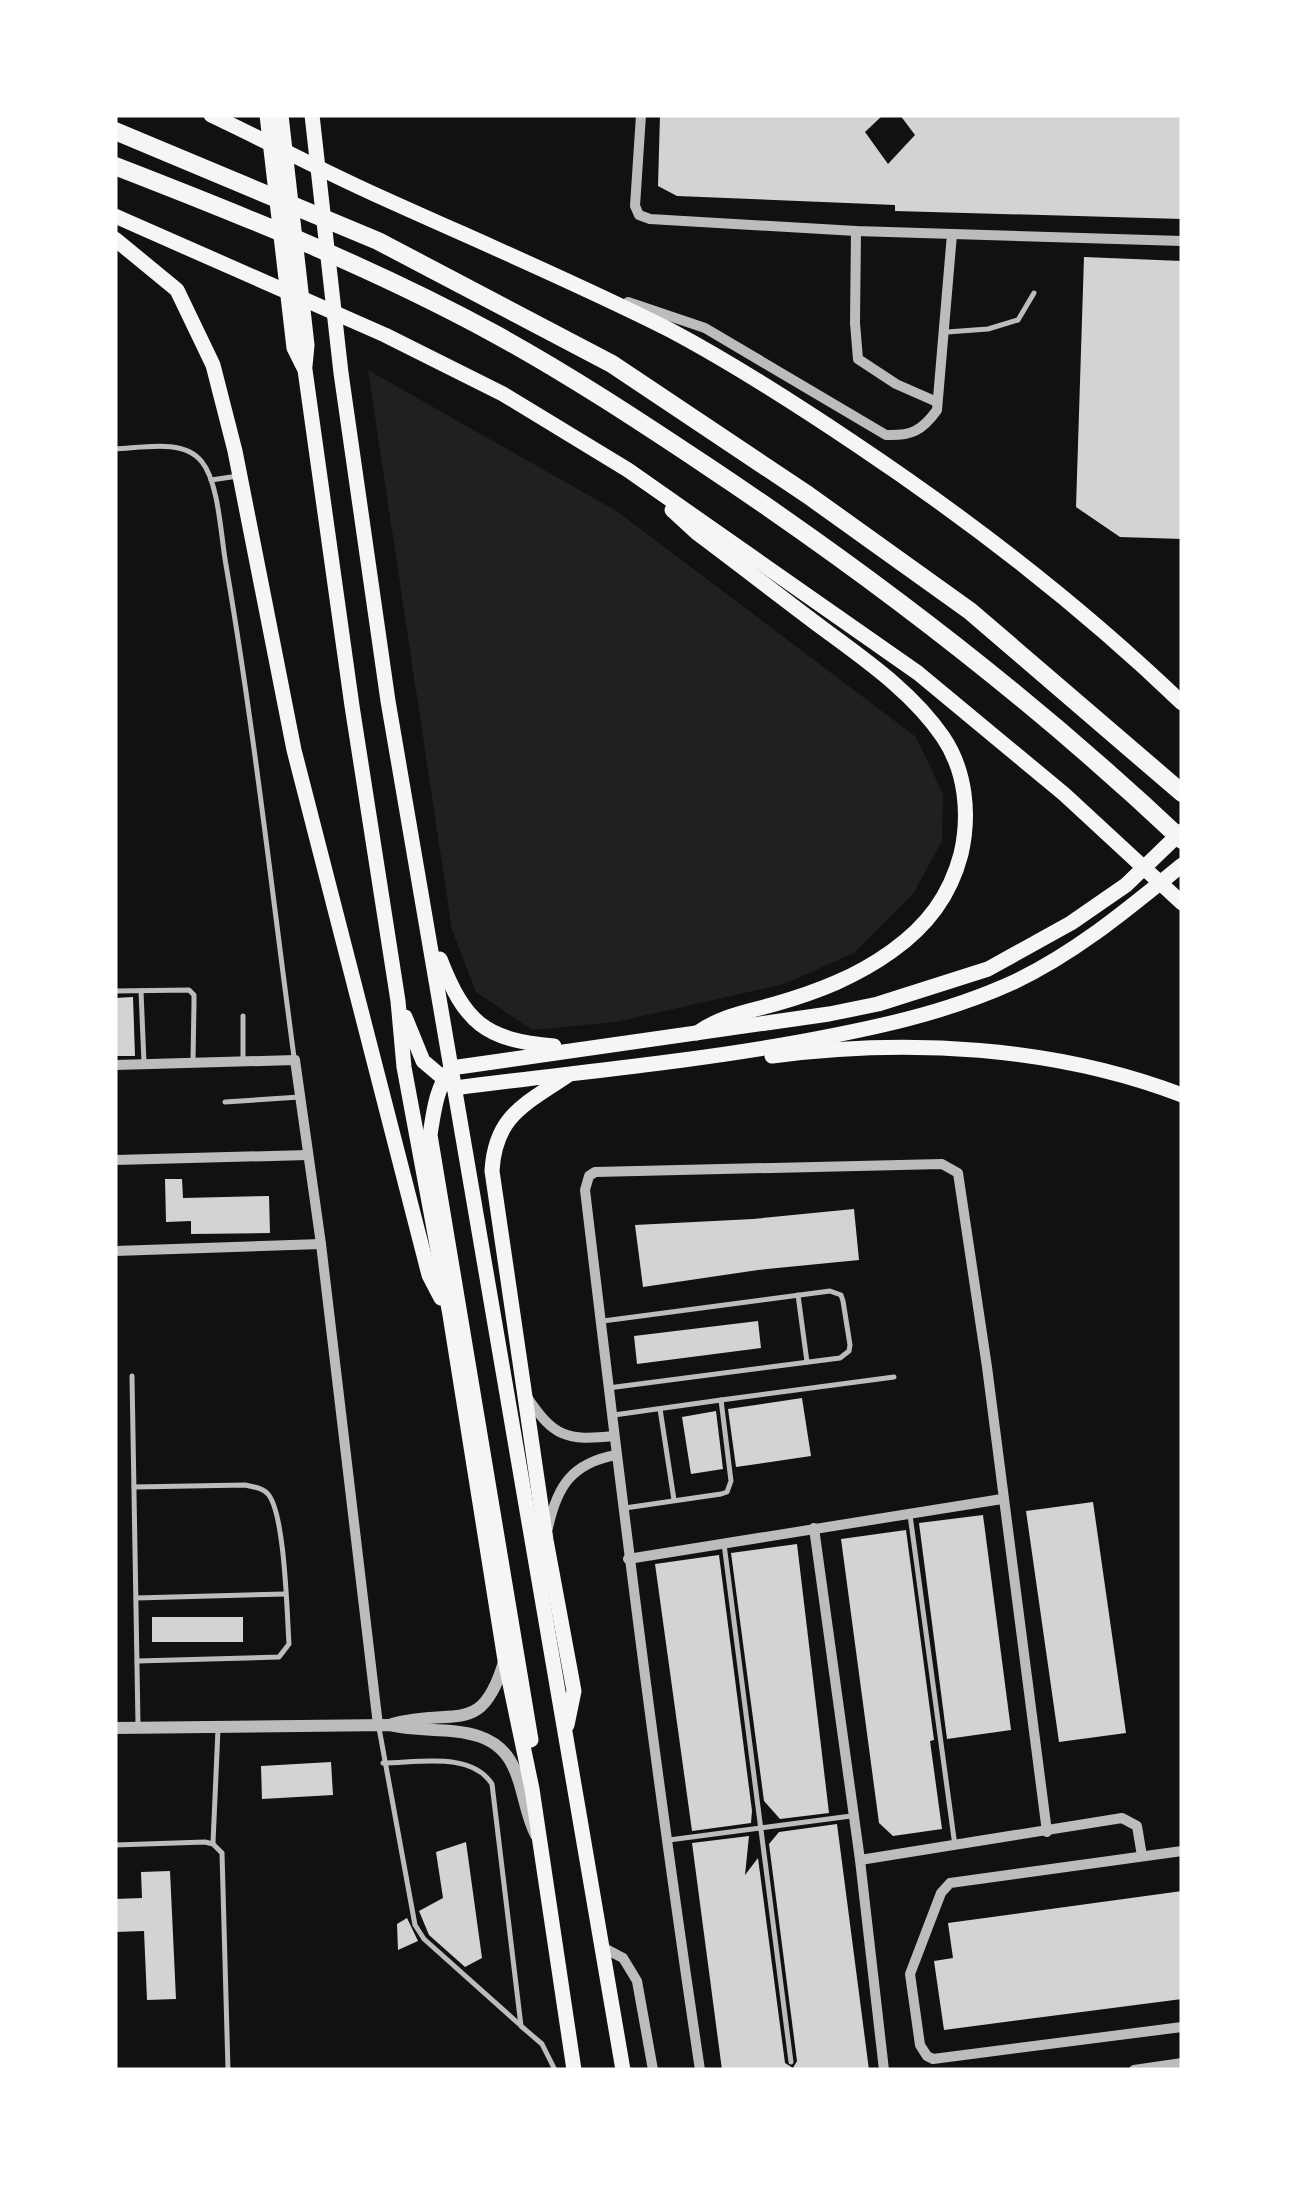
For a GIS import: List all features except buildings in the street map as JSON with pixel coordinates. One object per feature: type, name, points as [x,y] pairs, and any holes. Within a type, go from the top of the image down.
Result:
[{"type":"highway","points":[[115,131],[378,241],[612,364],[808,495],[970,611],[1182,793]]},
{"type":"highway","points":[[115,166],[378,274],[495,334],[584,386],[772,509],[900,600],[1099,761],[1182,840]]},
{"type":"main road","points":[[211,115],[674,332],[799,406],[924,490],[1020,562],[1142,664],[1182,703]]},
{"type":"main road","points":[[312,115],[341,373],[388,701],[623,2070]]},
{"type":"main road","points":[[274,120],[294,348],[305,370],[411,1111],[450,1315],[505,1660],[542,1846]]},
{"type":"main road","points":[[115,216],[385,335],[503,394],[628,470],[918,672],[1064,794],[1182,903]]},
{"type":"main road","points":[[115,239],[177,290],[214,365],[294,750],[429,1275],[450,1315]]},
{"type":"main road","points":[[628,470],[697,533],[918,706],[944,738],[955,760],[967,810],[964,841],[950,890],[914,934],[864,970],[830,987],[716,1020],[694,1036]]},
{"type":"main road","points":[[574,2070],[542,1846],[528,1707],[430,1135],[436,1093],[450,1078],[584,1049],[694,1036],[878,1004],[988,968],[1071,923],[1126,884],[1182,831]]},
{"type":"main road","points":[[398,1001],[424,1062],[450,1078],[700,1060],[919,1017],[962,1004],[1014,982],[1084,943],[1182,865]]},
{"type":"main road","points":[[428,927],[450,985],[484,1029],[517,1043],[584,1049]]},
{"type":"main road","points":[[700,1060],[726,1063],[856,1049],[979,1052],[1044,1058],[1116,1074],[1182,1095]]},
{"type":"main road","points":[[565,1736],[574,1691],[546,1540],[492,1170],[493,1148],[507,1120],[571,1072]]},
{"type":"main road","points":[[432,1123],[447,1115],[460,1120]]},
{"type":"street","points":[[641,115],[635,206],[639,215],[650,219],[856,231],[1182,241]]},
{"type":"street","points":[[856,231],[858,359],[896,384],[938,402]]},
{"type":"street","points":[[584,288],[705,328],[886,435],[908,436],[926,426],[937,410],[952,234]]},
{"type":"street","points":[[115,1065],[295,1060],[384,1724]]},
{"type":"street","points":[[115,1160],[308,1154]]},
{"type":"street","points":[[700,2070],[628,1559],[585,1190],[589,1176],[595,1172],[707,1168],[948,1165],[960,1179],[1046,1832]]},
{"type":"street","points":[[115,1251],[320,1244]]},
{"type":"street","points":[[523,1392],[542,1420],[556,1432],[580,1439],[614,1436]]},
{"type":"street","points":[[546,1540],[557,1497],[574,1472],[597,1458],[616,1455]]},
{"type":"street","points":[[628,1559],[1002,1499]]},
{"type":"street","points":[[814,1528],[860,1860],[884,2070]]},
{"type":"street","points":[[115,1728],[384,1724],[461,1716],[476,1712],[493,1695],[505,1660]]},
{"type":"street","points":[[384,1724],[413,1731],[464,1732],[494,1742],[513,1765],[529,1822],[542,1846]]},
{"type":"street","points":[[860,1860],[1128,1819],[1140,1831],[1142,1856]]},
{"type":"street","points":[[1182,1851],[946,1885],[910,1974],[920,2045],[927,2056],[940,2060],[1182,2027]]},
{"type":"street","points":[[602,1947],[624,1958],[637,1982],[653,2070]]},
{"type":"street","points":[[1134,2070],[1182,2063]]},
{"type":"lane","points":[[944,332],[988,329],[1018,320],[1034,293]]},
{"type":"lane","points":[[115,449],[172,447],[188,451],[199,457],[212,480],[295,1060]]},
{"type":"lane","points":[[212,480],[240,476]]},
{"type":"lane","points":[[115,991],[189,990],[194,994],[193,1064]]},
{"type":"lane","points":[[141,991],[144,1064]]},
{"type":"lane","points":[[243,1016],[243,1062]]},
{"type":"lane","points":[[225,1102],[300,1096]]},
{"type":"lane","points":[[600,1322],[830,1290],[841,1295],[850,1345],[840,1358],[608,1388]]},
{"type":"lane","points":[[798,1295],[807,1362]]},
{"type":"lane","points":[[132,1376],[138,1727]]},
{"type":"lane","points":[[612,1416],[894,1377]]},
{"type":"lane","points":[[622,1508],[721,1494],[730,1487],[721,1400]]},
{"type":"lane","points":[[660,1409],[674,1501]]},
{"type":"lane","points":[[134,1487],[245,1486],[258,1487],[268,1494],[275,1504],[280,1528],[289,1644],[279,1658],[137,1661]]},
{"type":"lane","points":[[910,1512],[955,1847]]},
{"type":"lane","points":[[723,1541],[791,2062]]},
{"type":"lane","points":[[136,1598],[285,1594]]},
{"type":"lane","points":[[384,1724],[383,1763],[418,1930],[542,2044],[555,2070]]},
{"type":"lane","points":[[218,1726],[214,1844],[224,1860],[228,2070]]},
{"type":"lane","points":[[383,1763],[470,1764],[492,1784],[521,2026]]},
{"type":"lane","points":[[666,1840],[854,1816]]},
{"type":"lane","points":[[115,1846],[214,1844]]},
{"type":"shaded area","points":[[368,370],[618,512],[916,737],[943,794],[942,841],[913,894],[854,953],[784,984],[616,1022],[532,1030],[476,992],[452,930]]}]
